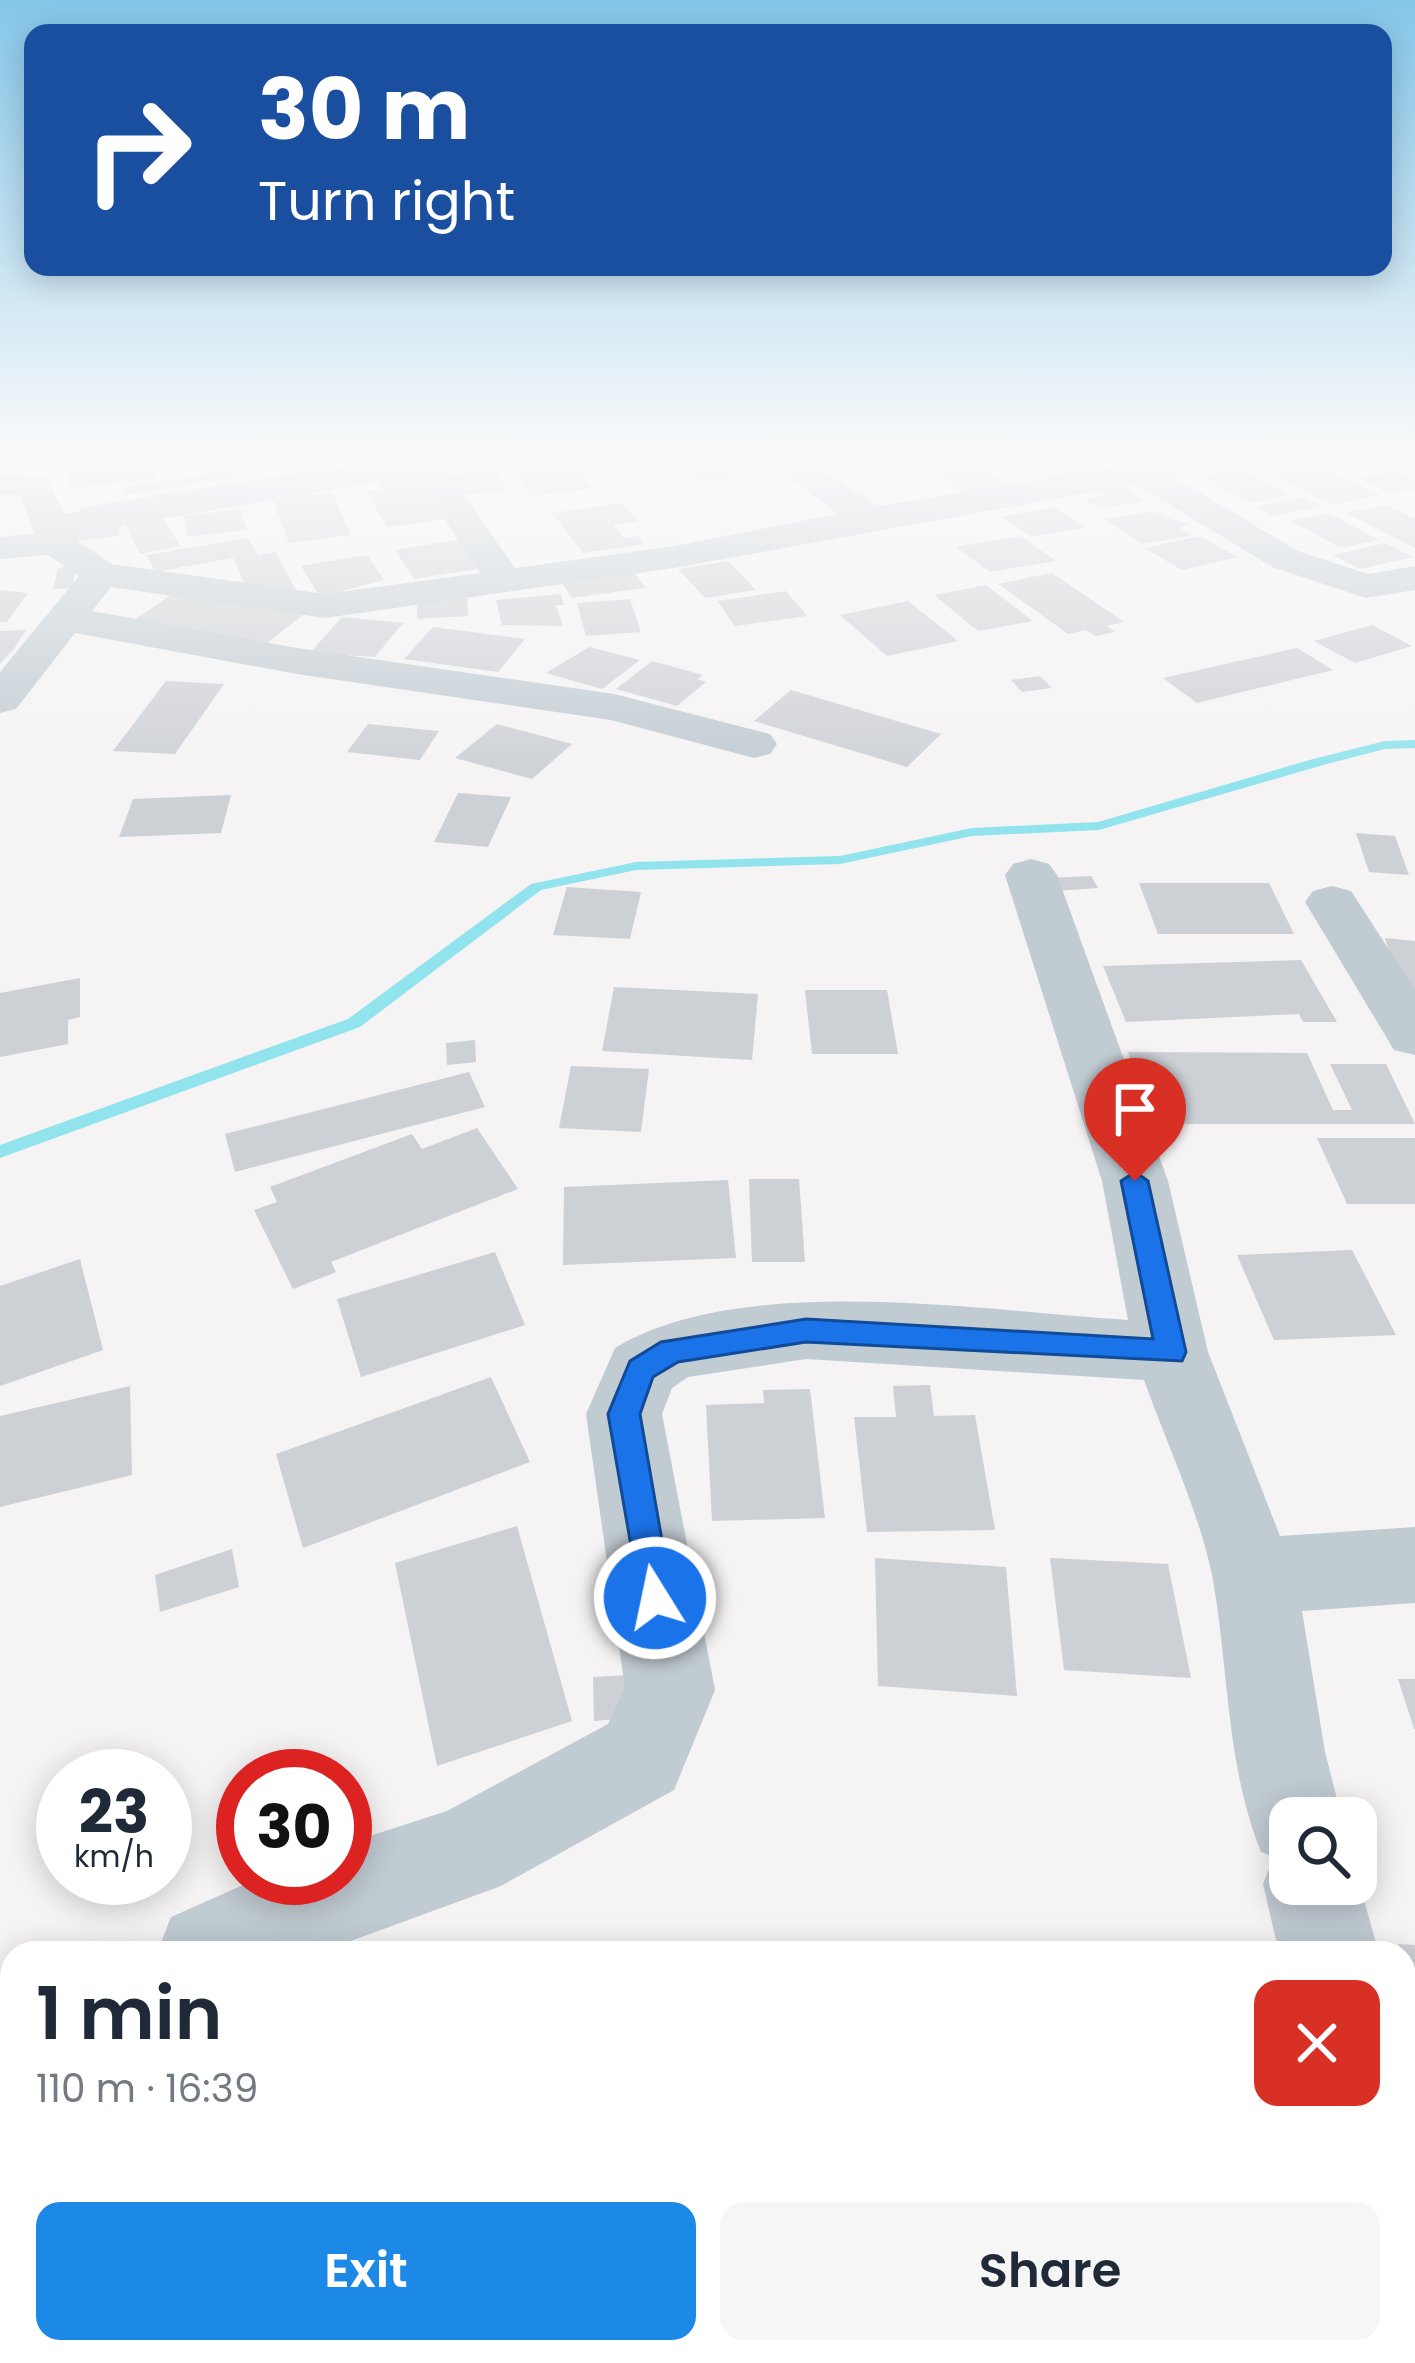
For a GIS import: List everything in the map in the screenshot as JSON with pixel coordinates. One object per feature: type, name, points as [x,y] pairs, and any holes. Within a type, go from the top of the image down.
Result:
[{"type":"street","points":[[89,566],[101,574],[325,606],[602,566]]},
{"type":"street","points":[[495,566],[504,579]]},
{"type":"street","points":[[1305,566],[1366,586],[1415,578]]},
{"type":"street","points":[[0,700],[101,574]]},
{"type":"street","points":[[68,619],[297,662],[614,707],[754,744]]},
{"type":"street","points":[[1031,875],[1135,1181],[1171,1352],[1254,1576],[1290,1797]]},
{"type":"street","points":[[1332,902],[1415,1036]]},
{"type":"street","points":[[232,1941],[311,1905],[466,1852],[641,1757],[670,1690],[624,1414],[640,1370],[672,1350],[806,1330],[1171,1352]]},
{"type":"street","points":[[1254,1576],[1415,1565]]},
{"type":"street","points":[[1317,1905],[1326,1941]]},
{"type":"building","points":[[76,566],[72,588],[53,589],[58,568]]},
{"type":"building","points":[[152,566],[187,566],[155,572]]},
{"type":"building","points":[[237,566],[283,566],[297,593],[251,599]]},
{"type":"building","points":[[301,566],[375,566],[384,580],[320,597]]},
{"type":"building","points":[[406,566],[483,568],[414,579]]},
{"type":"building","points":[[733,566],[756,590],[705,598],[678,569]]},
{"type":"building","points":[[982,566],[1024,566],[990,572]]},
{"type":"building","points":[[634,571],[645,588],[572,598],[561,581]]},
{"type":"building","points":[[1052,573],[1124,622],[1106,626],[1115,632],[1068,634],[998,584]]},
{"type":"building","points":[[986,585],[1033,621],[978,631],[934,595]]},
{"type":"building","points":[[0,590],[28,593],[7,622],[0,622]]},
{"type":"building","points":[[786,591],[807,616],[735,626],[717,601]]},
{"type":"building","points":[[175,592],[303,615],[264,645],[133,621]]},
{"type":"building","points":[[467,594],[468,616],[417,619],[417,597]]},
{"type":"building","points":[[561,594],[564,605],[556,605],[563,626],[502,625],[496,600]]},
{"type":"building","points":[[630,599],[641,632],[586,636],[577,603]]},
{"type":"building","points":[[908,601],[958,641],[887,656],[840,615]]},
{"type":"building","points":[[342,617],[403,623],[375,657],[310,653]]},
{"type":"building","points":[[1372,625],[1412,646],[1355,663],[1314,641]]},
{"type":"building","points":[[433,627],[525,639],[498,672],[404,659]]},
{"type":"building","points":[[26,630],[13,650],[0,664],[0,631]]},
{"type":"building","points":[[589,647],[640,660],[602,689],[546,673]]},
{"type":"building","points":[[1297,648],[1333,670],[1197,703],[1163,678]]},
{"type":"building","points":[[652,661],[703,675],[697,679],[706,682],[677,706],[616,689]]},
{"type":"building","points":[[1040,676],[1052,688],[1022,692],[1011,680]]},
{"type":"building","points":[[166,681],[224,684],[175,754],[113,751]]},
{"type":"building","points":[[791,690],[941,734],[907,767],[754,721]]},
{"type":"building","points":[[368,724],[439,731],[420,760],[347,752]]},
{"type":"building","points":[[497,724],[572,744],[532,779],[455,758]]},
{"type":"building","points":[[458,793],[511,797],[488,847],[434,842]]},
{"type":"building","points":[[231,795],[221,833],[119,837],[133,799]]},
{"type":"building","points":[[1356,833],[1395,836],[1409,875],[1369,872]]},
{"type":"building","points":[[1091,876],[1098,888],[1054,891],[1049,878]]},
{"type":"building","points":[[1139,883],[1269,883],[1294,934],[1158,934]]},
{"type":"building","points":[[567,887],[641,892],[630,939],[553,935]]},
{"type":"building","points":[[1385,938],[1415,941],[1415,992],[1401,991]]},
{"type":"building","points":[[1301,960],[1337,1022],[1303,1022],[1299,1014],[1126,1022],[1103,966]]},
{"type":"building","points":[[80,978],[80,1017],[68,1020],[68,1044],[0,1057],[0,993]]},
{"type":"building","points":[[614,987],[758,994],[752,1060],[602,1051]]},
{"type":"building","points":[[805,990],[887,990],[898,1054],[812,1054]]},
{"type":"building","points":[[475,1040],[476,1062],[447,1065],[446,1043]]},
{"type":"building","points":[[1128,1052],[1307,1053],[1333,1110],[1352,1110],[1330,1064],[1386,1064],[1415,1124],[1164,1124],[1155,1098],[1143,1098]]},
{"type":"building","points":[[571,1066],[649,1069],[641,1132],[559,1128]]},
{"type":"building","points":[[469,1072],[485,1107],[235,1172],[225,1134]]},
{"type":"building","points":[[477,1128],[518,1189],[331,1262],[336,1272],[293,1289],[254,1210],[277,1202],[270,1187],[412,1134],[422,1149]]},
{"type":"building","points":[[1317,1138],[1415,1138],[1415,1204],[1347,1204]]},
{"type":"building","points":[[749,1179],[799,1179],[805,1262],[752,1262]]},
{"type":"building","points":[[728,1180],[736,1258],[563,1265],[564,1187]]},
{"type":"building","points":[[1352,1250],[1396,1335],[1274,1340],[1237,1255]]},
{"type":"building","points":[[495,1252],[525,1325],[361,1377],[337,1299]]},
{"type":"building","points":[[80,1259],[103,1350],[0,1386],[0,1286]]},
{"type":"building","points":[[491,1377],[530,1462],[303,1548],[276,1454]]},
{"type":"building","points":[[930,1385],[934,1416],[975,1415],[995,1530],[867,1532],[854,1417],[896,1417],[893,1386]]},
{"type":"building","points":[[130,1386],[132,1475],[0,1507],[0,1416]]},
{"type":"building","points":[[810,1389],[825,1518],[712,1521],[706,1405],[764,1403],[763,1390]]},
{"type":"building","points":[[517,1526],[572,1721],[437,1766],[395,1563]]},
{"type":"building","points":[[232,1549],[239,1587],[160,1612],[155,1575]]},
{"type":"building","points":[[875,1558],[1006,1567],[1017,1696],[878,1686]]},
{"type":"building","points":[[1050,1558],[1168,1564],[1191,1678],[1064,1670]]},
{"type":"building","points":[[628,1675],[630,1718],[594,1721],[593,1677]]},
{"type":"building","points":[[1398,1679],[1415,1679],[1415,1729],[1414,1729]]},
{"type":"waterway","points":[[0,1152],[354,1023],[536,887],[636,866],[840,860],[972,832],[1099,826],[1318,762],[1385,745],[1415,744]]},
{"type":"route","points":[[655,1598],[624,1414],[640,1370],[672,1350],[806,1330],[1171,1352],[1135,1181]]}]
